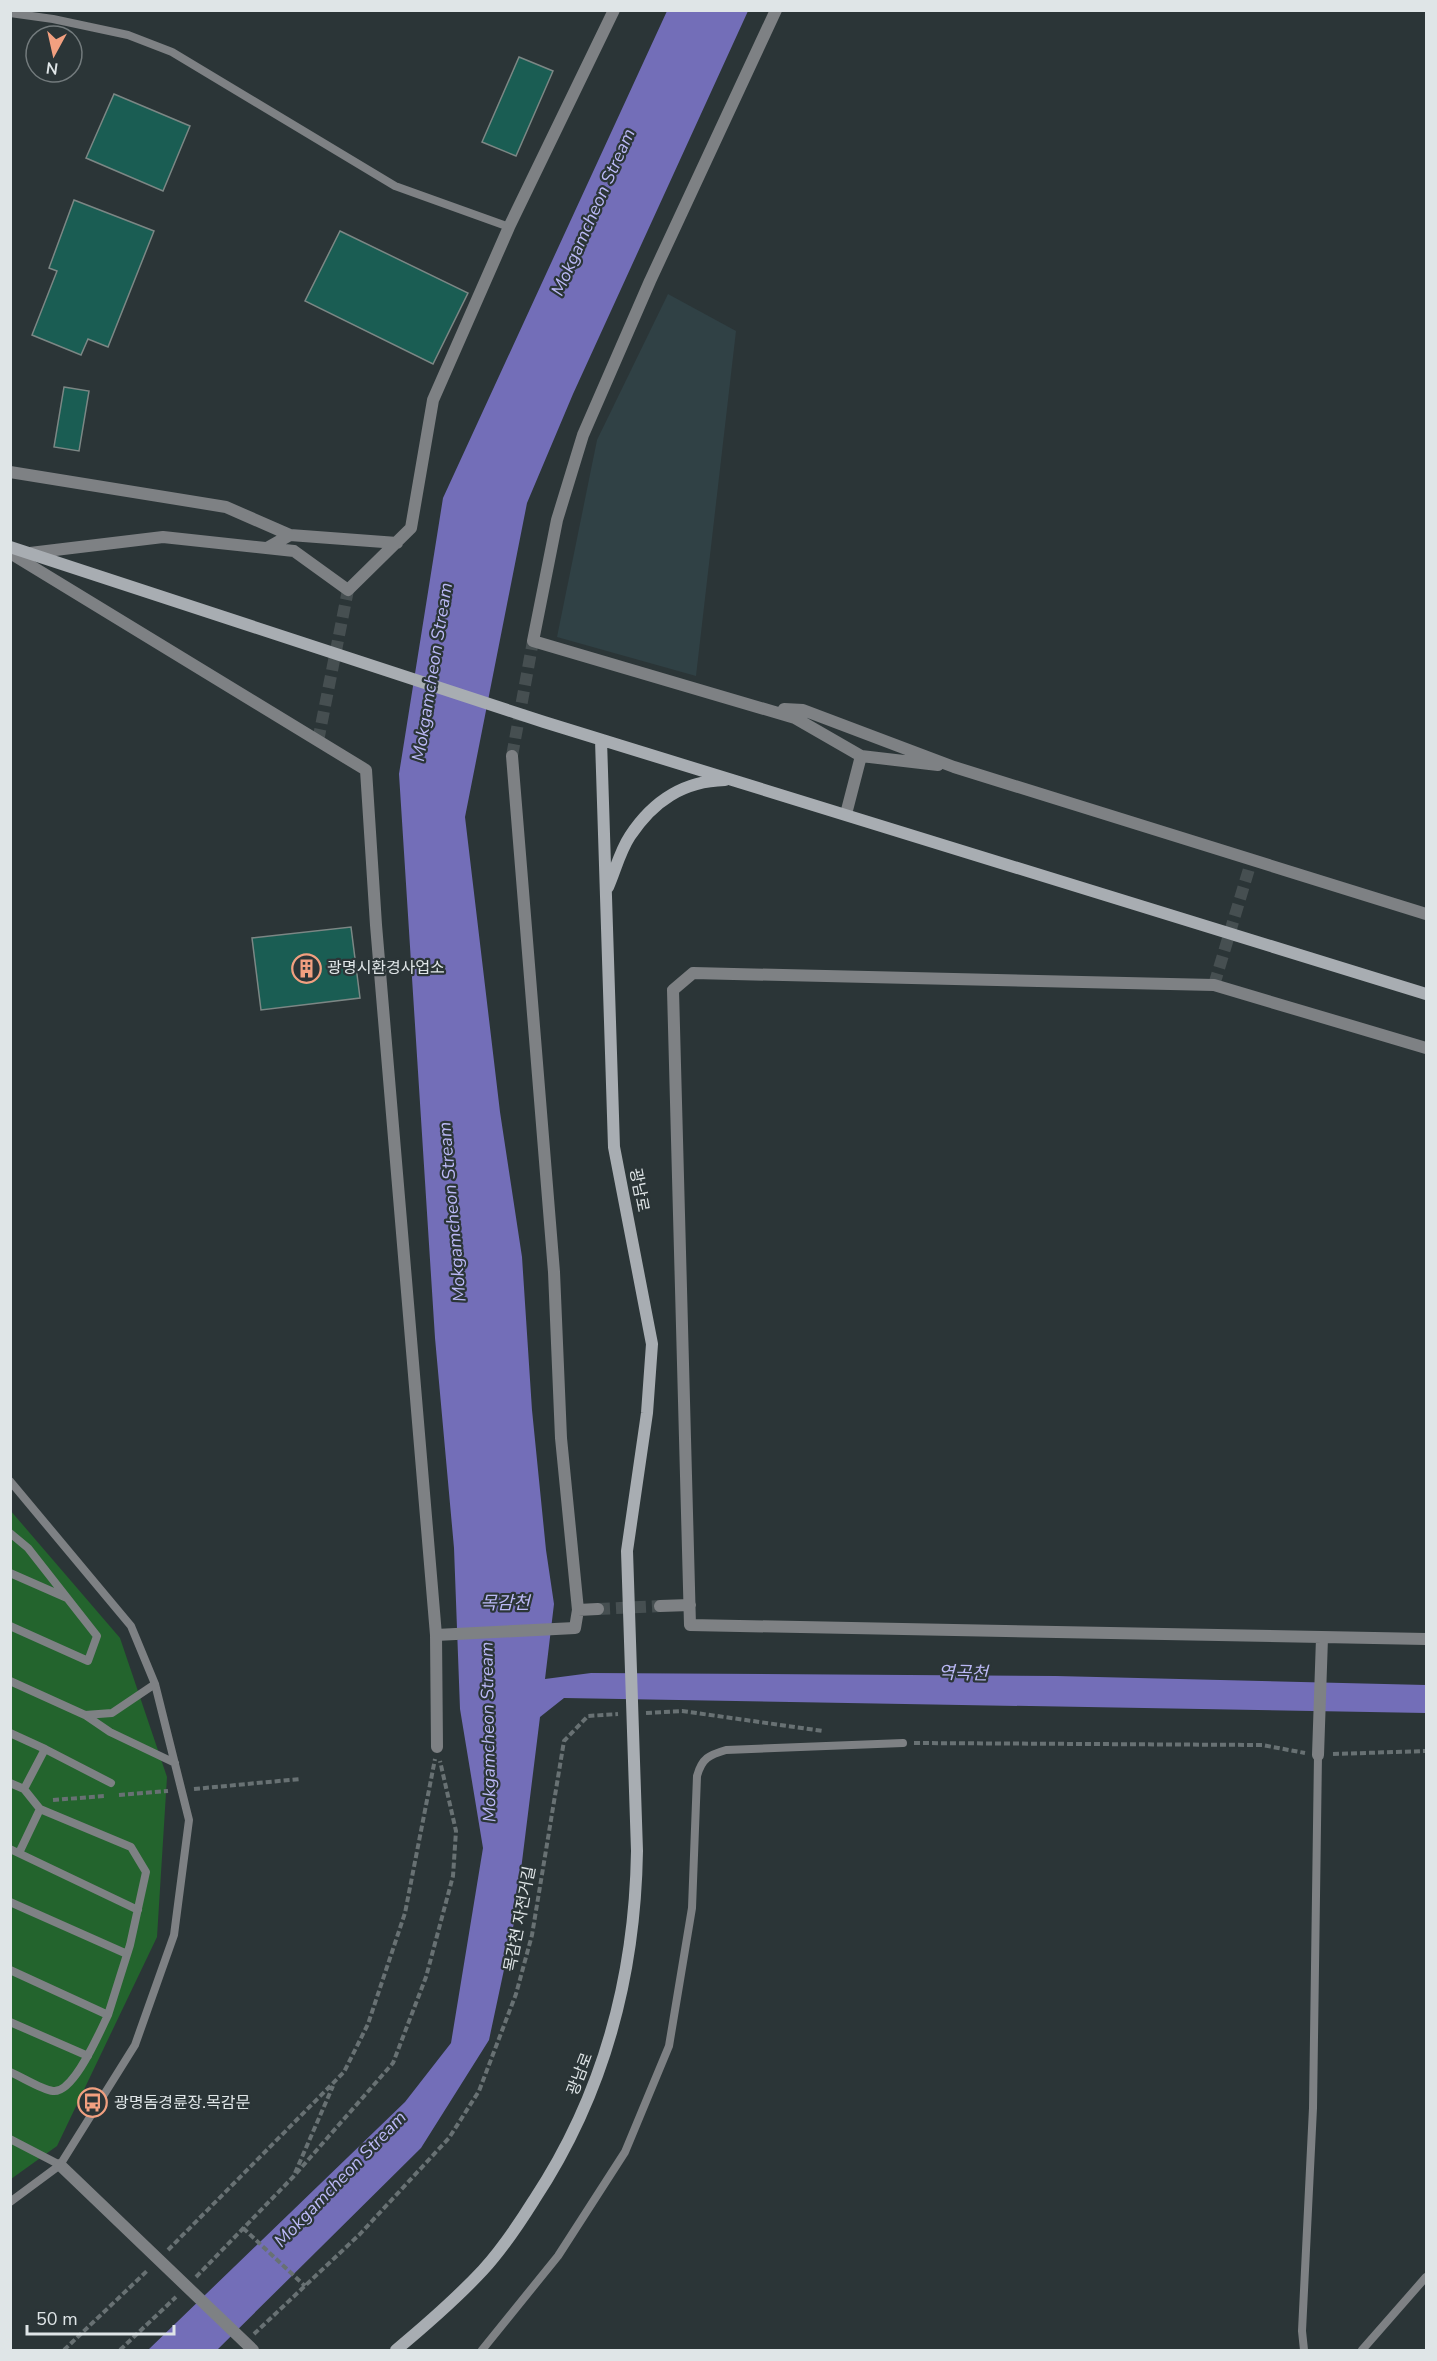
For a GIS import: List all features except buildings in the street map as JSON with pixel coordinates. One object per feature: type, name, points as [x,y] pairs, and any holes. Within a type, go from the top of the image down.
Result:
[{"type":"street","points":[[30,554],[163,537],[294,551],[348,590],[411,528],[433,400],[509,227],[614,10]]},
{"type":"street","points":[[776,10],[650,281],[583,435],[557,520],[533,641],[795,717],[861,756],[954,766]]},
{"type":"street","points":[[10,472],[226,507],[290,535],[397,543]]},
{"type":"street","points":[[267,548],[290,535]]},
{"type":"street","points":[[10,547],[601,740],[1426,994]]},
{"type":"street","points":[[10,553],[366,770],[376,925],[436,1635],[437,1747]]},
{"type":"street","points":[[756,706],[803,710],[954,766],[1426,914]]},
{"type":"street","name":"광남로","points":[[396,2350],[483,2269],[548,2180],[583,2113],[597,2078],[617,2016],[630,1958],[637,1851],[627,1551],[647,1413],[652,1344],[614,1147],[601,740]]},
{"type":"street","points":[[436,1635],[575,1628],[578,1610],[561,1438],[554,1272],[512,756]]},
{"type":"street","points":[[846,814],[861,756]]},
{"type":"street","points":[[606,891],[629,838],[656,806],[674,792],[690,784],[736,780]]},
{"type":"street","points":[[1426,1048],[1214,985],[693,973],[673,990],[690,1625],[1426,1639]]},
{"type":"street","points":[[660,1606],[690,1605]]},
{"type":"street","points":[[578,1610],[598,1609]]},
{"type":"street","points":[[1318,1755],[1322,1638]]},
{"type":"street","points":[[60,2165],[253,2350]]},
{"type":"lane","points":[[10,13],[53,19],[128,35],[172,52],[395,186],[509,227]]},
{"type":"lane","points":[[10,1481],[131,1626],[154,1684],[189,1820],[174,1935],[135,2045],[60,2165],[10,2202]]},
{"type":"lane","points":[[10,1533],[28,1548],[97,1636],[88,1661],[10,1626]]},
{"type":"lane","points":[[10,1573],[69,1599]]},
{"type":"lane","points":[[10,1681],[85,1715],[110,1732],[175,1763]]},
{"type":"lane","points":[[85,1715],[112,1713],[154,1684]]},
{"type":"lane","points":[[10,1733],[111,1783]]},
{"type":"lane","points":[[482,2350],[558,2256],[625,2152],[669,2046],[692,1908],[697,1776],[700,1764],[708,1755],[726,1750],[903,1743]]},
{"type":"lane","points":[[24,1789],[45,1749]]},
{"type":"lane","points":[[1304,2350],[1302,2331],[1313,2108],[1318,1755]]},
{"type":"lane","points":[[10,1783],[24,1789],[38,1805],[131,1847],[146,1872],[127,1954],[108,2015],[88,2056],[65,2088],[54,2092],[10,2072]]},
{"type":"lane","points":[[19,1854],[38,1805]]},
{"type":"lane","points":[[10,1849],[138,1910]]},
{"type":"lane","points":[[10,1902],[127,1954]]},
{"type":"lane","points":[[10,1970],[108,2015]]},
{"type":"lane","points":[[10,2022],[88,2056]]},
{"type":"lane","points":[[10,2139],[60,2165]]},
{"type":"lane","points":[[1362,2350],[1426,2277]]},
{"type":"path","points":[[635,1714],[682,1711],[833,1733]]},
{"type":"path","name":"목감천 자전거길","points":[[254,2334],[360,2234],[449,2138],[479,2091],[516,1994],[532,1935],[564,1741],[588,1716],[623,1714]]},
{"type":"path","points":[[903,1743],[1262,1745],[1318,1755],[1426,1751]]},
{"type":"path","points":[[163,2254],[344,2072],[368,2024],[405,1913],[437,1747]]},
{"type":"path","points":[[194,2279],[294,2176],[393,2063],[426,1977],[453,1876],[456,1831],[437,1747]]},
{"type":"path","points":[[38,1805],[300,1779]]},
{"type":"path","points":[[294,2176],[335,2081]]},
{"type":"path","points":[[243,2228],[305,2286]]},
{"type":"path","points":[[64,2350],[155,2262]]},
{"type":"path","points":[[120,2350],[178,2296]]},
{"type":"shaded area","points":[[668,294],[736,331],[696,676],[557,637],[597,440]]},
{"type":"green space","points":[[10,1510],[120,1638],[167,1777],[157,1937],[57,2146],[11,2179]]},
{"type":"water","name":"목감천","points":[[667,11],[748,11],[573,394],[527,503],[465,817],[500,1112],[522,1257],[532,1410],[546,1550],[554,1604],[545,1679],[591,1673],[1056,1676],[1426,1685],[1426,1713],[564,1698],[540,1717],[515,1918],[489,2040],[421,2148],[217,2350],[148,2350],[405,2102],[451,2043],[483,1848],[460,1709],[454,1548],[435,1338],[399,774],[443,498]]},
{"type":"tunnel","points":[[318,741],[348,590]]},
{"type":"tunnel","points":[[512,756],[533,641]]},
{"type":"tunnel","points":[[1214,985],[1252,859]]},
{"type":"tunnel","points":[[598,1609],[660,1606]]},
{"type":"place","name":"광명시환경사업소","points":[[306,968]]},
{"type":"place","name":"광명돔경륜장.목감문","points":[[93,2103]]},
{"type":"water label","name":"Mokgamcheon Stream","points":[[593,212]]},
{"type":"water label","name":"Mokgamcheon Stream","points":[[432,672]]},
{"type":"water label","name":"Mokgamcheon Stream","points":[[452,1212]]},
{"type":"water label","name":"역곡천","points":[[963,1673]]},
{"type":"water label","name":"Mokgamcheon Stream","points":[[488,1732]]},
{"type":"water label","name":"Mokgamcheon Stream","points":[[340,2179]]}]
